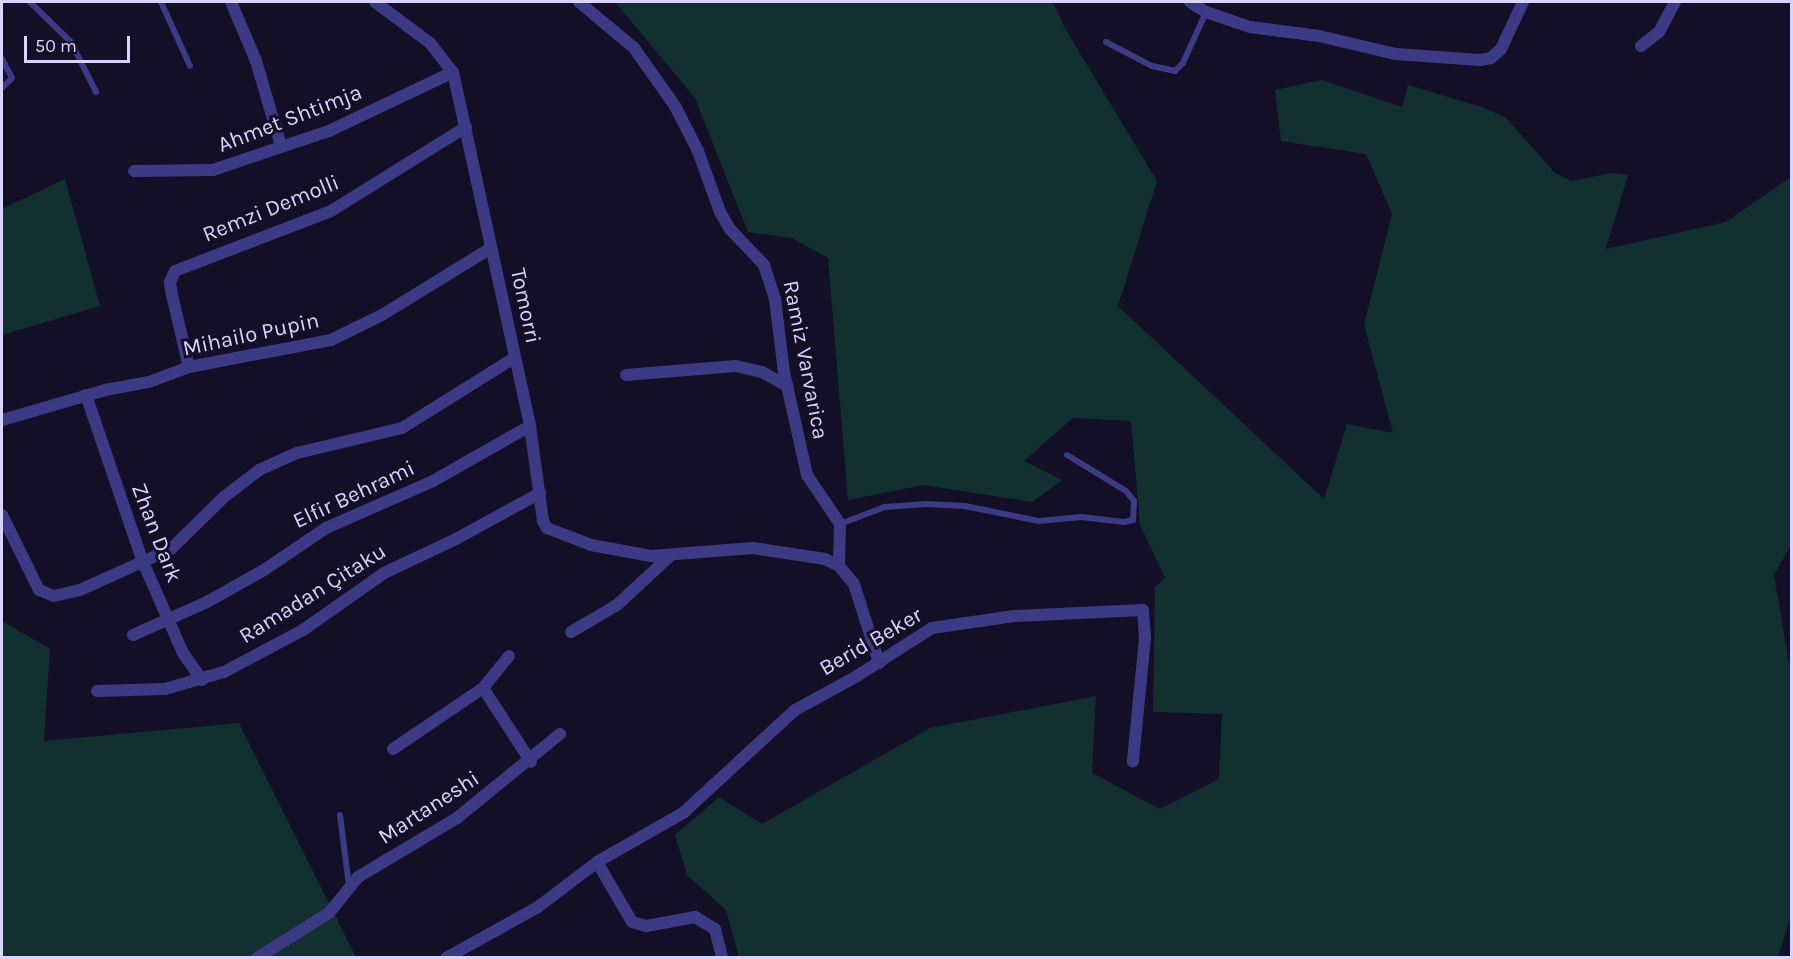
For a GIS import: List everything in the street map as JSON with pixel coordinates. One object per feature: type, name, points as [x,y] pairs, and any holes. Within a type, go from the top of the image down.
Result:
[{"type":"street","points":[[231,2],[256,61],[281,146]]},
{"type":"street","name":"Tomorri","points":[[375,2],[430,43],[453,72],[466,127],[470,164],[530,426],[543,521],[556,532],[591,545],[670,555],[753,548],[808,554],[839,566]]},
{"type":"street","name":"Ramiz Varvarica","points":[[579,2],[634,48],[675,106],[730,229],[764,265],[777,308],[787,386],[802,438],[807,475],[840,524]]},
{"type":"street","points":[[1190,2],[1206,12],[1250,27],[1319,36],[1396,54],[1480,60],[1491,58],[1501,49],[1523,2]]},
{"type":"street","points":[[1641,46],[1659,32],[1675,2]]},
{"type":"street","name":"Ahmet Shtimja","points":[[134,171],[213,170],[329,131],[453,72]]},
{"type":"street","name":"Remzi Demolli","points":[[189,367],[170,282],[175,271],[331,211],[466,127]]},
{"type":"street","name":"Mihailo Pupin","points":[[2,420],[86,395],[149,382],[189,367],[331,340],[382,315],[491,248]]},
{"type":"street","points":[[2,515],[34,583],[46,595],[80,590],[179,543],[224,497],[259,470],[297,453],[402,428],[514,358]]},
{"type":"street","points":[[626,375],[736,366],[762,372],[787,386]]},
{"type":"street","name":"Zhan Dark","points":[[86,395],[143,562],[183,653],[202,680]]},
{"type":"street","name":"Elfir Behrami","points":[[133,635],[239,585],[326,528],[441,477],[530,426]]},
{"type":"street","name":"Ramadan Çitaku","points":[[97,691],[165,689],[202,680],[287,640],[384,573],[456,539],[540,493]]},
{"type":"street","points":[[840,524],[839,566],[863,604],[879,663]]},
{"type":"street","points":[[571,632],[617,605],[670,555]]},
{"type":"street","name":"Berid Beker","points":[[446,957],[538,907],[597,862],[683,813],[795,710],[879,663],[916,635],[949,624],[1014,616],[1143,610],[1144,638],[1132,761]]},
{"type":"street","points":[[393,749],[483,688],[509,656]]},
{"type":"street","points":[[483,688],[531,762]]},
{"type":"street","name":"Martaneshi","points":[[257,957],[329,913],[346,897],[358,877],[441,829],[531,762],[560,734]]},
{"type":"street","points":[[597,862],[632,922],[646,926],[695,917],[715,929],[723,957]]},
{"type":"lane","points":[[30,2],[71,42],[96,92]]},
{"type":"lane","points":[[161,2],[190,66]]},
{"type":"lane","points":[[1106,42],[1152,66],[1175,71],[1183,63],[1206,12]]},
{"type":"lane","points":[[2,59],[12,78],[2,88]]},
{"type":"lane","points":[[840,524],[885,507],[926,504],[965,506],[1039,521],[1081,517],[1124,522],[1133,520],[1134,501],[1126,491],[1067,455]]},
{"type":"lane","points":[[340,815],[350,887]]},
{"type":"green space","points":[[615,2],[1053,2],[1066,30],[1157,181],[1118,306],[1324,499],[1347,424],[1393,433],[1364,325],[1392,214],[1366,154],[1281,141],[1275,90],[1322,80],[1402,107],[1408,85],[1485,108],[1506,118],[1555,173],[1571,181],[1612,173],[1628,175],[1606,249],[1726,222],[1791,177],[1792,543],[1774,575],[1791,675],[1792,912],[1778,957],[739,957],[726,910],[687,875],[675,835],[719,797],[762,824],[930,728],[1096,696],[1092,773],[1160,809],[1219,779],[1222,714],[1153,712],[1155,587],[1165,578],[1140,525],[1131,421],[1073,418],[1024,461],[1062,480],[1032,502],[923,485],[848,500],[828,258],[792,238],[748,232],[695,98]]},
{"type":"green space","points":[[65,179],[100,306],[2,335],[2,209]]},
{"type":"green space","points":[[2,621],[50,649],[44,741],[239,723],[356,957],[2,957]]}]
